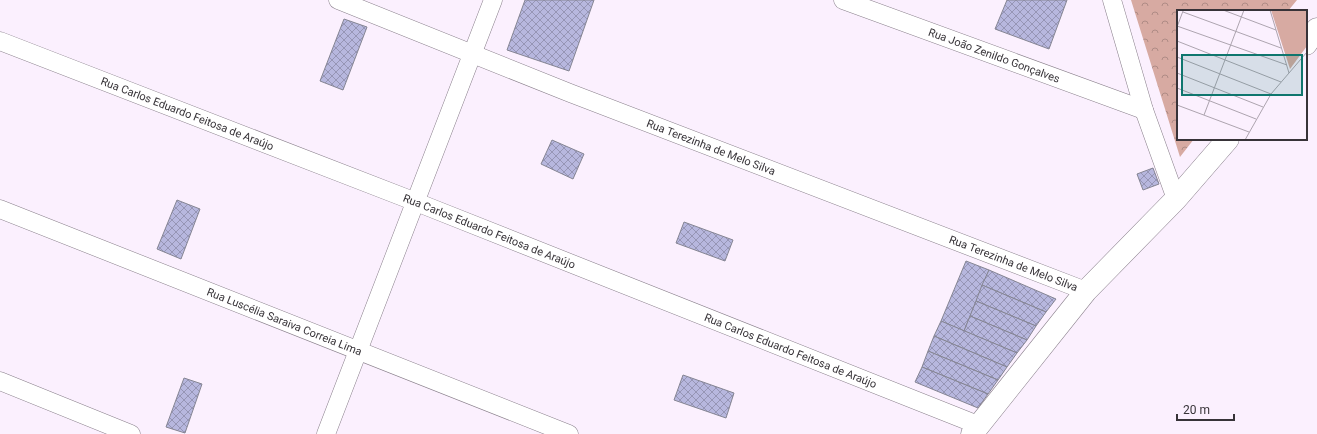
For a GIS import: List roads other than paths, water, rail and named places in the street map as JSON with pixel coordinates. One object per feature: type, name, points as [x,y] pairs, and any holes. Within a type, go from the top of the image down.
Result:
[{"type":"street","name":"Rua Terezinha de Melo Silva","points":[[338,0],[570,93],[1086,291]]},
{"type":"street","points":[[326,434],[493,0]]},
{"type":"street","name":"Rua João Zenildo Gonçalves","points":[[843,0],[1144,110]]},
{"type":"street","points":[[1112,0],[1144,110],[1176,199]]},
{"type":"street","points":[[1307,43],[1317,29]]},
{"type":"street","name":"Rua Carlos Eduardo Feitosa de Araújo","points":[[0,41],[416,202],[975,429]]},
{"type":"street","points":[[975,429],[1086,291],[1176,199],[1227,140]]},
{"type":"street","name":"Rua Luscélia Saraiva Correia Lima","points":[[0,209],[358,352],[569,434]]},
{"type":"street","points":[[0,382],[131,434]]}]
